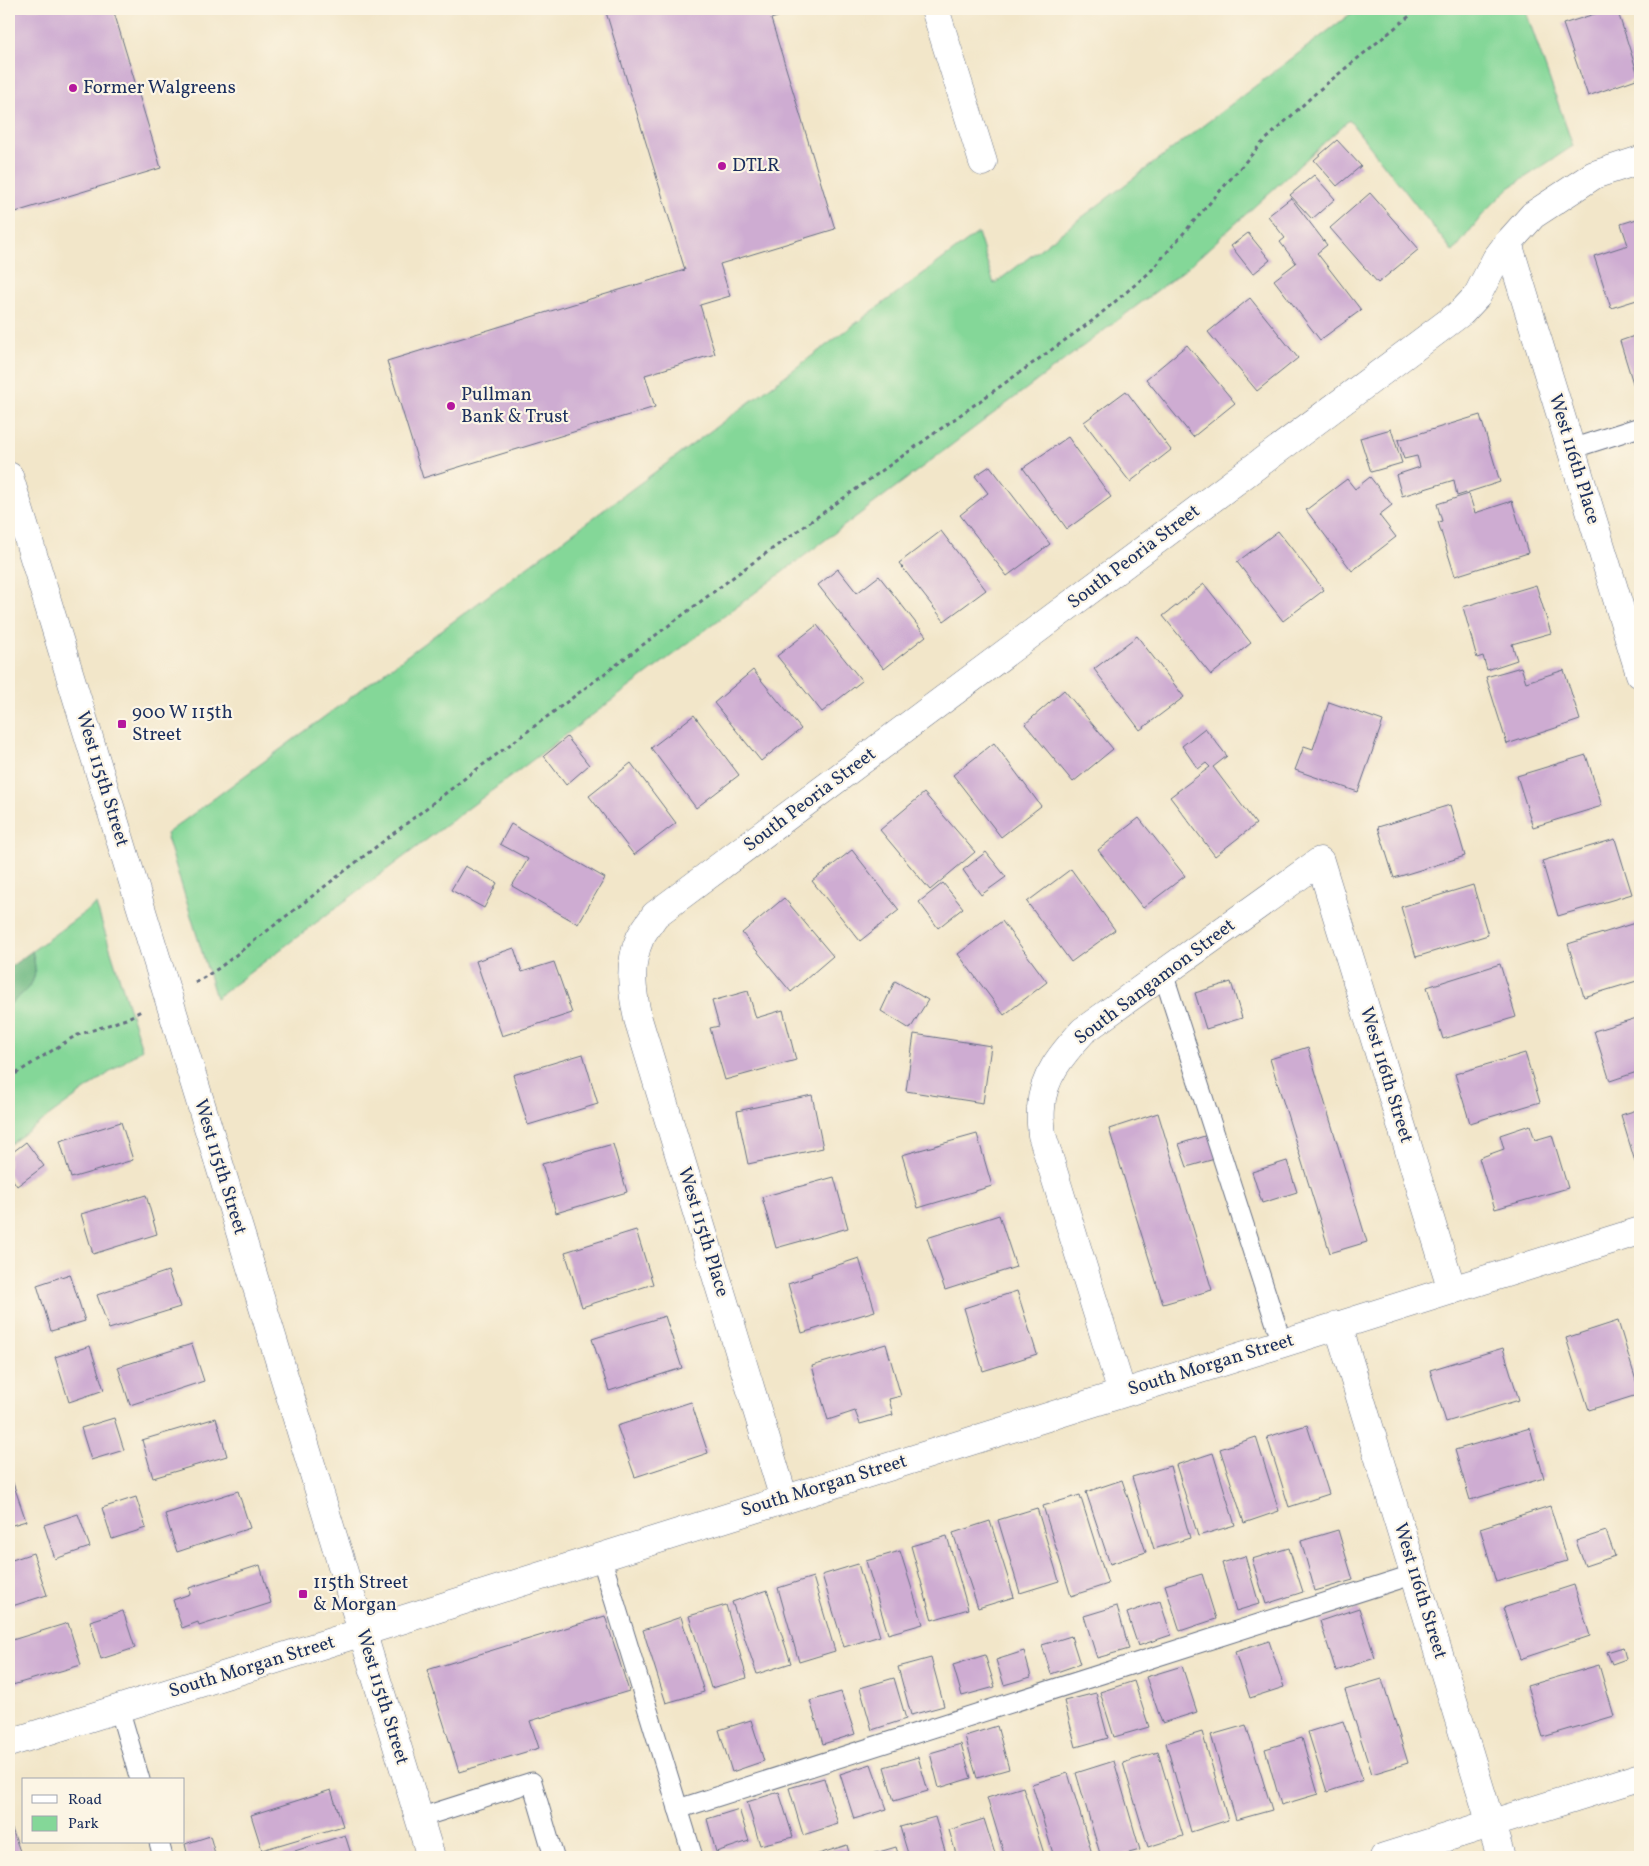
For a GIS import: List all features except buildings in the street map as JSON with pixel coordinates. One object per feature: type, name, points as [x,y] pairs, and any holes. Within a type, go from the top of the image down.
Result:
[{"type":"street","points":[[935,9],[983,162]]},
{"type":"street","name":"South Peoria Street","points":[[632,963],[640,938],[655,915],[1462,312],[1477,296],[1496,259],[1533,215],[1594,175],[1640,160]]},
{"type":"street","name":"West 116th Place","points":[[1508,243],[1640,674]]},
{"type":"street","name":"West 115th Street","points":[[9,476],[431,1857]]},
{"type":"street","name":"South Sangamon Street","points":[[1122,1393],[1042,1135],[1040,1106],[1048,1077],[1065,1052],[1083,1031],[1320,861]]},
{"type":"street","name":"West 116th Street","points":[[1320,861],[1452,1290]]},
{"type":"street","name":"West 115th Place","points":[[632,963],[632,992],[638,1019],[784,1499]]},
{"type":"street","name":"South Morgan Street","points":[[9,1743],[1640,1231]]},
{"type":"street","name":"West 116th Street","points":[[1338,1325],[1501,1857]]},
{"type":"street","points":[[1384,1857],[1640,1777]]},
{"type":"lane","points":[[1571,449],[1640,427]]},
{"type":"lane","points":[[1163,974],[1282,1343]]},
{"type":"lane","points":[[601,1557],[693,1857]]},
{"type":"lane","points":[[678,1809],[1415,1574]]},
{"type":"lane","points":[[119,1708],[139,1778]]},
{"type":"lane","points":[[419,1818],[532,1782],[554,1857]]},
{"type":"lane","points":[[160,1844],[163,1857]]},
{"type":"path","points":[[192,985],[219,968],[464,779],[744,569],[1092,320],[1149,273],[1260,145],[1319,90],[1418,9]]},
{"type":"path","points":[[9,1078],[75,1036],[126,1019]]},
{"type":"green space","points":[[1357,9],[1525,9],[1573,146],[1509,188],[1484,213],[1453,252],[1349,120],[1187,268],[216,998],[166,834],[978,233],[994,284]]},
{"type":"green space","points":[[96,904],[142,1049],[9,1145],[9,1005],[32,982],[35,970],[32,951]]},
{"type":"green space","points":[[32,951],[35,970],[32,982],[9,1005],[9,968]]},
{"type":"place","name":"Former Walgreens","points":[[73,88]]},
{"type":"place","name":"DTLR","points":[[722,166]]},
{"type":"place","name":"Pullman Bank & Trust","points":[[451,406]]},
{"type":"place","name":"900 W 115th Street","points":[[122,724]]},
{"type":"place","name":"115th Street & Morgan","points":[[303,1594]]}]
